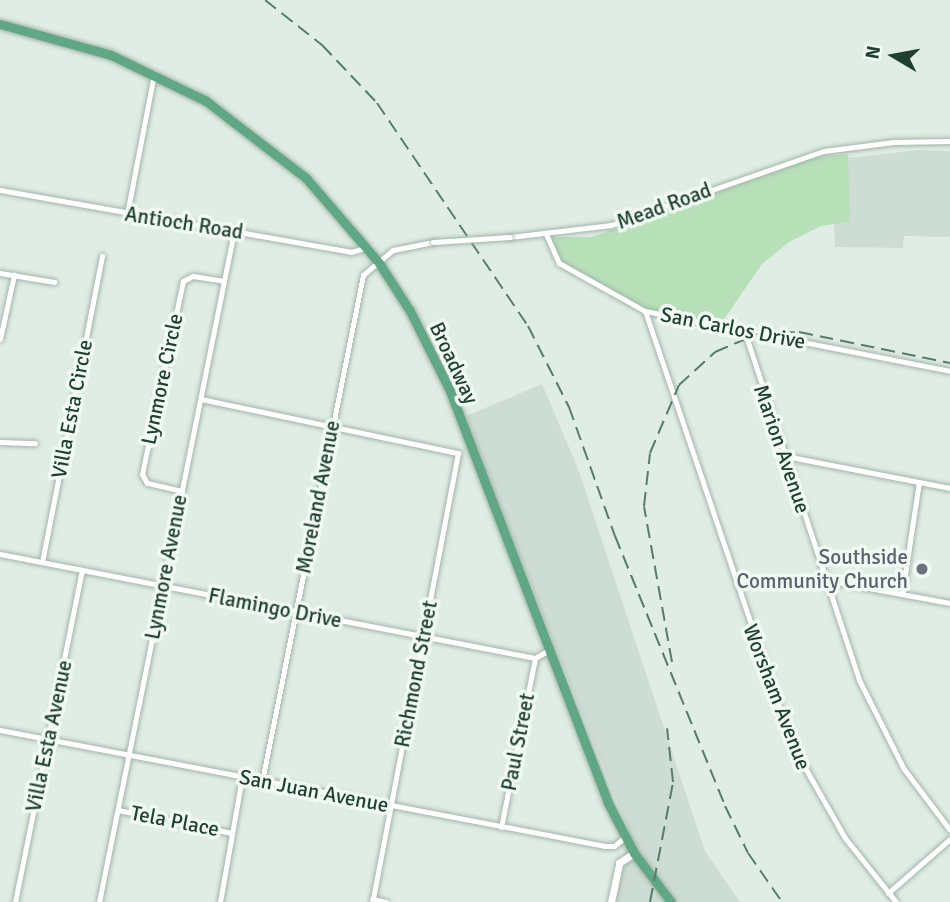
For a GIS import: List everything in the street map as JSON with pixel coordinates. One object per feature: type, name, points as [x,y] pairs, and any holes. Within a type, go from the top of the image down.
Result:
[{"type":"main road","name":"Broadway","points":[[0,24],[64,39],[154,74],[211,105],[274,150],[332,204],[367,247],[436,359],[625,837],[671,902]]},
{"type":"street","points":[[127,214],[154,74]]},
{"type":"street","name":"Mead Road","points":[[379,263],[393,250],[433,242],[580,232],[639,217],[777,164],[824,151],[893,142],[950,141]]},
{"type":"street","name":"Antioch Road","points":[[0,190],[351,251],[367,247]]},
{"type":"street","name":"Lynmore Avenue","points":[[99,902],[234,231]]},
{"type":"street","name":"San Carlos Drive","points":[[546,234],[559,263],[645,311],[950,371]]},
{"type":"street","name":"Villa Esta Circle","points":[[43,562],[102,256]]},
{"type":"street","name":"Moreland Avenue","points":[[262,781],[363,275],[379,263]]},
{"type":"street","points":[[0,273],[54,282]]},
{"type":"street","points":[[0,339],[14,275]]},
{"type":"street","name":"Lynmore Circle","points":[[182,491],[147,483],[142,474],[183,281],[190,276],[224,281]]},
{"type":"street","name":"Worsham Avenue","points":[[645,311],[792,745],[824,805],[896,902]]},
{"type":"street","name":"Marion Avenue","points":[[744,330],[859,680],[881,728],[916,787],[950,830]]},
{"type":"street","points":[[201,399],[453,449],[459,463],[476,459]]},
{"type":"street","points":[[0,442],[35,443]]},
{"type":"street","points":[[785,456],[950,488]]},
{"type":"street","name":"Richmond Street","points":[[372,901],[459,463]]},
{"type":"street","points":[[902,594],[919,482]]},
{"type":"street","name":"Flamingo Drive","points":[[0,554],[535,658]]},
{"type":"street","name":"Villa Esta Avenue","points":[[15,902],[82,570]]},
{"type":"street","points":[[826,580],[950,603]]},
{"type":"street","points":[[535,658],[549,650]]},
{"type":"street","name":"Paul Street","points":[[501,827],[535,658]]},
{"type":"street","name":"San Juan Avenue","points":[[0,730],[611,847],[625,837]]},
{"type":"street","points":[[220,902],[242,777]]},
{"type":"street","name":"Tela Place","points":[[118,810],[232,832]]},
{"type":"street","points":[[887,893],[950,839]]},
{"type":"street","points":[[611,902],[619,863],[634,853]]},
{"type":"street","points":[[372,901],[386,902]]},
{"type":"shaded area","points":[[919,150],[950,151],[950,237],[904,236],[903,248],[835,247],[831,160]]},
{"type":"shaded area","points":[[542,384],[579,471],[705,851],[740,902],[614,902],[629,831],[464,417]]},
{"type":"green space","points":[[848,154],[850,222],[821,226],[789,242],[762,264],[720,325],[644,310],[562,266],[550,251],[546,237],[592,237],[815,157]]},
{"type":"railway","points":[[265,0],[322,45],[377,103],[528,326],[569,407],[615,536],[725,806],[748,853],[782,902]]},
{"type":"railway","points":[[672,662],[644,506],[650,453],[679,385],[715,352],[760,333],[799,332],[950,363]]},
{"type":"railway","points":[[650,902],[673,782],[667,728]]},
{"type":"place","name":"Southside Community Church","points":[[922,569]]}]
